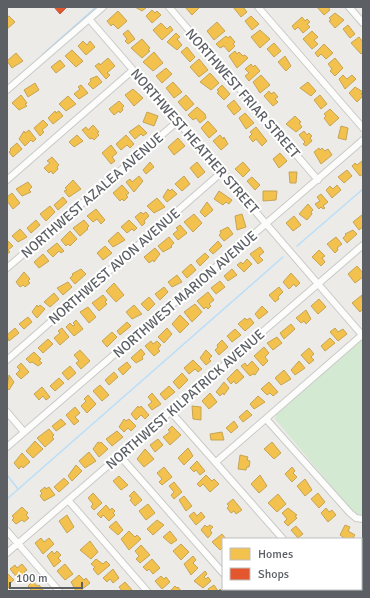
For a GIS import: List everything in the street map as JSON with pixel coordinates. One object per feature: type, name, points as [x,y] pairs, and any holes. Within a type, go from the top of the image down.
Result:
[{"type":"street","points":[[7,90],[103,7]]},
{"type":"street","name":"NORTHWEST FRIAR STREET","points":[[169,7],[318,180]]},
{"type":"street","points":[[258,7],[363,128]]},
{"type":"street","points":[[349,7],[363,23]]},
{"type":"street","name":"NORTHWEST HEATHER STREET","points":[[89,19],[363,335]]},
{"type":"street","points":[[7,180],[133,70]]},
{"type":"street","name":"NORTHWEST AZALEA AVENUE","points":[[7,268],[178,121]]},
{"type":"street","name":"NORTHWEST MARION AVENUE","points":[[7,447],[363,140]]},
{"type":"street","name":"NORTHWEST AVON AVENUE","points":[[7,360],[222,172]]},
{"type":"street","name":"NORTHWEST KILPATRICK AVENUE","points":[[7,553],[363,245]]},
{"type":"street","points":[[216,462],[267,420],[363,335]]},
{"type":"street","points":[[7,412],[24,432]]},
{"type":"street","points":[[171,412],[282,538]]},
{"type":"street","points":[[267,420],[350,513],[356,518],[363,519]]},
{"type":"street","points":[[120,456],[222,572]]},
{"type":"street","points":[[68,500],[147,591]]},
{"type":"street","points":[[7,532],[59,591]]},
{"type":"green space","points":[[360,340],[363,341],[363,517],[353,512],[275,419],[276,414]]},
{"type":"building: Homes","points":[[135,7],[147,7],[142,11]]},
{"type":"building: Homes","points":[[185,7],[200,7],[192,15]]},
{"type":"building: Homes","points":[[233,7],[243,7],[247,12],[241,17]]},
{"type":"building: Homes","points":[[317,7],[328,7],[330,10],[324,15]]},
{"type":"building: Homes","points":[[152,10],[155,13],[157,11],[161,15],[152,23],[146,16]]},
{"type":"building: Homes","points":[[118,11],[127,21],[118,29],[113,24],[111,26],[107,21]]},
{"type":"building: Homes","points":[[335,13],[344,20],[335,28],[329,21],[331,20],[329,18]]},
{"type":"building: Homes","points":[[9,16],[15,22],[7,29],[7,17]]},
{"type":"building: Homes","points":[[251,16],[259,24],[252,30],[245,21]]},
{"type":"building: Homes","points":[[302,17],[305,21],[307,19],[310,22],[307,24],[310,27],[303,33],[298,27],[295,30],[292,26]]},
{"type":"building: Homes","points":[[217,22],[225,31],[214,40],[207,31]]},
{"type":"building: Homes","points":[[161,23],[167,29],[170,26],[173,30],[162,40],[153,30]]},
{"type":"building: Homes","points":[[348,25],[355,34],[350,38],[343,29]]},
{"type":"building: Homes","points":[[128,30],[135,39],[128,44],[125,41],[127,39],[123,34]]},
{"type":"building: Homes","points":[[260,30],[270,39],[260,48],[251,37]]},
{"type":"building: Homes","points":[[312,31],[318,37],[314,40],[318,44],[312,49],[303,39]]},
{"type":"building: Homes","points":[[176,33],[180,37],[177,39],[182,45],[177,50],[167,42]]},
{"type":"building: Homes","points":[[226,36],[228,38],[230,36],[235,42],[233,44],[235,46],[229,52],[224,46],[220,48],[216,44]]},
{"type":"building: Homes","points":[[359,37],[363,42],[363,52],[361,54],[351,43]]},
{"type":"building: Homes","points":[[142,39],[150,48],[148,50],[150,51],[142,58],[131,48]]},
{"type":"building: Homes","points":[[83,41],[87,45],[90,41],[95,47],[86,55],[78,46]]},
{"type":"building: Homes","points":[[274,43],[281,51],[274,57],[267,49]]},
{"type":"building: Homes","points":[[324,44],[333,53],[326,59],[321,54],[318,57],[315,53]]},
{"type":"building: Homes","points":[[187,47],[195,57],[190,62],[181,52]]},
{"type":"building: Homes","points":[[72,50],[83,61],[76,67],[65,56]]},
{"type":"building: Homes","points":[[235,51],[237,54],[239,52],[248,58],[237,68],[229,56]]},
{"type":"building: Homes","points":[[154,52],[163,63],[153,71],[143,62]]},
{"type":"building: Homes","points":[[16,53],[23,61],[12,68],[7,61]]},
{"type":"building: Homes","points":[[285,56],[291,66],[286,71],[278,62]]},
{"type":"building: Homes","points":[[108,58],[115,66],[107,73],[110,75],[106,79],[95,66],[99,63],[100,65]]},
{"type":"building: Homes","points":[[335,58],[343,68],[335,76],[330,71],[332,69],[328,64]]},
{"type":"building: Homes","points":[[199,59],[208,70],[199,77],[190,67]]},
{"type":"building: Homes","points":[[60,60],[65,66],[56,73],[51,67]]},
{"type":"building: Homes","points":[[251,64],[253,67],[255,65],[260,71],[249,81],[245,76],[249,73],[245,69]]},
{"type":"building: Homes","points":[[166,68],[172,74],[162,83],[156,76]]},
{"type":"building: Homes","points":[[210,73],[219,83],[211,90],[200,82]]},
{"type":"building: Homes","points":[[261,75],[270,85],[260,93],[253,82]]},
{"type":"building: Homes","points":[[343,75],[347,79],[352,75],[356,79],[345,89],[339,79]]},
{"type":"building: Homes","points":[[97,76],[102,82],[93,89],[88,84],[91,81],[90,79]]},
{"type":"building: Homes","points":[[173,82],[182,92],[174,98],[166,88]]},
{"type":"building: Homes","points":[[308,82],[316,91],[311,96],[300,88]]},
{"type":"building: Homes","points":[[35,83],[39,90],[28,97],[24,90]]},
{"type":"building: Homes","points":[[81,85],[88,93],[79,99],[74,94],[80,89],[78,87]]},
{"type":"building: Homes","points":[[222,85],[230,94],[224,100],[217,93],[219,92],[217,90]]},
{"type":"building: Homes","points":[[355,87],[363,92],[361,94],[363,96],[357,102],[349,93]]},
{"type":"building: Homes","points":[[133,89],[143,98],[134,106],[125,95]]},
{"type":"building: Homes","points":[[269,91],[271,94],[274,92],[278,97],[275,99],[278,102],[273,106],[264,96]]},
{"type":"building: Homes","points":[[21,95],[27,103],[25,104],[27,106],[19,110],[12,103]]},
{"type":"building: Homes","points":[[186,95],[194,104],[186,111],[178,102]]},
{"type":"building: Homes","points":[[320,95],[327,104],[321,109],[314,100]]},
{"type":"building: Homes","points":[[68,96],[76,104],[66,111],[59,104]]},
{"type":"building: Homes","points":[[234,100],[241,109],[234,115],[227,106]]},
{"type":"building: Homes","points":[[119,101],[124,106],[122,108],[123,110],[114,115],[109,109]]},
{"type":"building: Homes","points":[[197,107],[205,114],[206,118],[200,123],[196,118],[193,120],[188,115]]},
{"type":"building: Homes","points":[[330,109],[339,118],[330,126],[324,118],[326,116],[324,114]]},
{"type":"building: Homes","points":[[55,111],[56,113],[59,111],[63,116],[53,124],[48,118]]},
{"type":"building: Homes","points":[[147,112],[158,116],[154,126],[143,122]]},
{"type":"building: Homes","points":[[245,113],[254,123],[246,129],[239,118]]},
{"type":"building: Homes","points":[[295,116],[301,122],[299,123],[302,127],[296,132],[286,124]]},
{"type":"building: Homes","points":[[43,120],[48,125],[42,130],[44,132],[40,136],[34,128]]},
{"type":"building: Homes","points":[[208,121],[217,131],[209,138],[201,128]]},
{"type":"building: Homes","points":[[93,125],[99,132],[97,133],[99,135],[94,140],[92,138],[90,139],[82,130],[86,127],[88,130]]},
{"type":"building: Homes","points":[[139,125],[147,133],[143,136],[141,134],[135,139],[129,132]]},
{"type":"building: Homes","points":[[341,126],[348,128],[346,140],[338,138]]},
{"type":"building: Homes","points":[[256,127],[267,141],[262,146],[256,139],[253,142],[249,137],[252,134],[250,132]]},
{"type":"building: Homes","points":[[29,130],[36,139],[33,142],[31,140],[25,146],[19,139],[24,131],[25,133]]},
{"type":"building: Homes","points":[[304,131],[307,135],[309,133],[312,136],[310,138],[312,141],[306,146],[303,144],[305,142],[299,135]]},
{"type":"building: Homes","points":[[77,135],[83,141],[74,147],[69,142]]},
{"type":"building: Homes","points":[[126,135],[134,144],[130,148],[127,145],[121,150],[116,144]]},
{"type":"building: Homes","points":[[220,135],[223,139],[224,137],[228,144],[221,150],[213,141]]},
{"type":"building: Homes","points":[[178,138],[185,146],[174,155],[168,147]]},
{"type":"building: Homes","points":[[17,143],[22,149],[13,157],[9,152],[11,150],[10,149]]},
{"type":"building: Homes","points":[[111,145],[117,153],[112,157],[115,161],[111,164],[102,153]]},
{"type":"building: Homes","points":[[319,148],[320,150],[322,148],[325,151],[328,149],[332,155],[321,164],[314,152]]},
{"type":"building: Homes","points":[[280,153],[287,161],[279,168],[273,159]]},
{"type":"building: Homes","points":[[52,157],[59,165],[57,167],[58,169],[53,174],[51,171],[49,173],[44,168],[50,163],[47,161]]},
{"type":"building: Homes","points":[[362,161],[363,174],[360,176],[352,166],[355,163],[357,165]]},
{"type":"building: Homes","points":[[150,162],[154,167],[146,174],[143,170]]},
{"type":"building: Homes","points":[[197,162],[205,172],[198,178],[190,168]]},
{"type":"building: Homes","points":[[243,162],[250,170],[243,177],[235,169]]},
{"type":"building: Homes","points":[[347,170],[352,176],[344,183],[338,177]]},
{"type":"building: Homes","points":[[289,172],[297,172],[296,183],[290,183]]},
{"type":"building: Homes","points":[[139,176],[143,181],[134,192],[126,182],[130,179],[132,182]]},
{"type":"building: Homes","points":[[184,176],[190,184],[182,191],[175,184]]},
{"type":"building: Homes","points":[[252,177],[260,185],[255,190],[247,181]]},
{"type":"building: Homes","points":[[73,180],[81,189],[69,197],[64,191],[67,190],[65,188]]},
{"type":"building: Homes","points":[[28,182],[32,187],[29,190],[31,192],[22,196],[16,189]]},
{"type":"building: Homes","points":[[122,185],[129,193],[126,195],[128,197],[124,201],[122,199],[120,201],[113,193]]},
{"type":"building: Homes","points":[[337,185],[341,190],[332,198],[326,190],[330,186],[333,189]]},
{"type":"building: Homes","points":[[168,189],[170,191],[172,189],[177,194],[167,202],[163,197]]},
{"type":"building: Homes","points":[[219,191],[232,200],[229,204],[226,202],[223,205],[214,199]]},
{"type":"building: Homes","points":[[263,191],[277,191],[276,200],[263,201]]},
{"type":"building: Homes","points":[[12,193],[20,203],[13,209],[7,201],[7,197]]},
{"type":"building: Homes","points":[[321,194],[328,202],[323,206],[325,208],[323,209],[321,207],[319,209],[315,204],[320,201],[317,197]]},
{"type":"building: Homes","points":[[63,197],[67,202],[58,210],[54,205]]},
{"type":"building: Homes","points":[[157,198],[165,207],[154,213],[147,206]]},
{"type":"building: Homes","points":[[207,202],[213,210],[205,217],[200,212]]},
{"type":"building: Homes","points":[[308,204],[313,210],[311,212],[312,214],[307,220],[299,214]]},
{"type":"building: Homes","points":[[50,206],[55,212],[46,221],[40,214]]},
{"type":"building: Homes","points":[[96,209],[105,220],[101,224],[97,219],[93,222],[87,216]]},
{"type":"building: Homes","points":[[141,212],[143,214],[146,212],[149,216],[144,221],[145,223],[142,226],[135,217]]},
{"type":"building: Homes","points":[[194,214],[202,223],[193,232],[184,222]]},
{"type":"building: Homes","points":[[242,214],[246,227],[237,230],[235,216]]},
{"type":"building: Homes","points":[[363,214],[363,227],[359,230],[353,222]]},
{"type":"building: Homes","points":[[294,216],[301,225],[293,231],[286,223]]},
{"type":"building: Homes","points":[[36,220],[40,225],[31,233],[27,228]]},
{"type":"building: Homes","points":[[84,220],[89,226],[87,228],[88,229],[80,236],[73,228]]},
{"type":"building: Homes","points":[[129,220],[137,228],[134,231],[132,229],[127,233],[121,227]]},
{"type":"building: Homes","points":[[180,225],[187,233],[178,240],[173,234],[178,230],[176,228]]},
{"type":"building: Homes","points":[[228,227],[233,234],[224,241],[219,235],[221,233],[220,231]]},
{"type":"building: Homes","points":[[20,229],[27,237],[18,242],[12,236]]},
{"type":"building: Homes","points":[[353,230],[357,234],[347,243],[343,238],[346,235],[345,234]]},
{"type":"building: Homes","points":[[70,231],[77,239],[70,246],[68,244],[66,246],[61,240]]},
{"type":"building: Homes","points":[[118,232],[125,240],[113,247],[108,241]]},
{"type":"building: Homes","points":[[169,237],[174,243],[171,246],[172,247],[163,252],[158,246]]},
{"type":"building: Homes","points":[[336,237],[342,244],[337,248],[338,250],[335,253],[327,244]]},
{"type":"building: Homes","points":[[8,241],[13,246],[8,250],[10,252],[7,254]]},
{"type":"building: Homes","points":[[218,241],[222,246],[213,254],[209,250]]},
{"type":"building: Homes","points":[[57,243],[64,251],[61,253],[59,251],[53,257],[47,251]]},
{"type":"building: Homes","points":[[105,246],[112,253],[103,260],[97,253]]},
{"type":"building: Homes","points":[[260,247],[264,252],[259,256],[263,260],[258,264],[250,254]]},
{"type":"building: Homes","points":[[155,248],[160,254],[154,262],[153,260],[149,263],[144,257]]},
{"type":"building: Homes","points":[[319,250],[325,256],[322,258],[325,262],[321,266],[312,257]]},
{"type":"building: Homes","points":[[205,253],[209,257],[200,266],[196,261]]},
{"type":"building: Homes","points":[[43,254],[49,261],[39,268],[34,262]]},
{"type":"building: Homes","points":[[247,259],[252,264],[244,272],[237,265],[241,262],[243,264]]},
{"type":"building: Homes","points":[[191,264],[196,270],[187,278],[182,272]]},
{"type":"building: Homes","points":[[357,266],[363,273],[363,277],[355,283],[348,274]]},
{"type":"building: Homes","points":[[81,269],[86,274],[75,284],[70,278],[73,275],[72,274]]},
{"type":"building: Homes","points":[[232,269],[237,275],[228,281],[224,276]]},
{"type":"building: Homes","points":[[24,272],[30,279],[28,281],[30,283],[25,287],[23,285],[20,287],[16,282]]},
{"type":"building: Homes","points":[[291,273],[300,283],[296,287],[294,284],[289,289],[283,282]]},
{"type":"building: Homes","points":[[177,275],[182,282],[172,287],[168,282]]},
{"type":"building: Homes","points":[[220,281],[225,287],[216,294],[211,288]]},
{"type":"building: Homes","points":[[68,282],[72,287],[63,295],[57,288]]},
{"type":"building: Homes","points":[[114,283],[124,295],[116,302],[106,291]]},
{"type":"building: Homes","points":[[164,287],[168,292],[160,300],[155,294]]},
{"type":"building: Homes","points":[[279,287],[283,292],[278,297],[279,299],[275,302],[269,295]]},
{"type":"building: Homes","points":[[208,292],[214,300],[209,304],[211,306],[208,309],[206,307],[204,309],[197,301]]},
{"type":"building: Homes","points":[[54,293],[59,299],[50,307],[44,302]]},
{"type":"building: Homes","points":[[103,295],[107,300],[105,302],[107,304],[99,311],[92,303]]},
{"type":"building: Homes","points":[[362,295],[363,309],[360,312],[352,303]]},
{"type":"building: Homes","points":[[149,297],[155,304],[148,311],[141,304]]},
{"type":"building: Homes","points":[[319,299],[326,307],[318,314],[311,306]]},
{"type":"building: Homes","points":[[195,304],[202,312],[192,322],[184,312]]},
{"type":"building: Homes","points":[[37,305],[38,307],[40,305],[45,309],[37,318],[32,312]]},
{"type":"building: Homes","points":[[134,305],[142,314],[132,319],[126,312]]},
{"type":"building: Homes","points":[[262,306],[268,312],[259,319],[255,314]]},
{"type":"building: Homes","points":[[88,307],[96,317],[89,323],[80,312]]},
{"type":"building: Homes","points":[[306,310],[311,319],[306,324],[304,321],[301,323],[296,318]]},
{"type":"building: Homes","points":[[180,315],[189,324],[180,333],[172,324]]},
{"type":"building: Homes","points":[[28,317],[32,322],[24,329],[19,324]]},
{"type":"building: Homes","points":[[245,318],[247,320],[250,318],[254,323],[245,331],[238,324]]},
{"type":"building: Homes","points":[[76,320],[83,329],[74,336],[66,327],[70,323],[73,326],[75,325],[73,323]]},
{"type":"building: Homes","points":[[127,322],[131,326],[120,335],[117,331]]},
{"type":"building: Homes","points":[[291,324],[295,329],[284,339],[280,333]]},
{"type":"building: Homes","points":[[15,328],[19,333],[9,341],[7,335]]},
{"type":"building: Homes","points":[[62,328],[69,337],[60,345],[54,338],[60,333],[58,331]]},
{"type":"building: Homes","points":[[167,328],[172,334],[164,343],[158,337]]},
{"type":"building: Homes","points":[[335,328],[338,332],[343,329],[347,334],[338,341],[330,332]]},
{"type":"building: Homes","points":[[235,329],[241,335],[232,342],[227,336]]},
{"type":"building: Homes","points":[[112,332],[117,337],[107,347],[102,341]]},
{"type":"building: Homes","points":[[277,337],[282,343],[273,350],[267,343]]},
{"type":"building: Homes","points":[[330,338],[335,343],[325,351],[321,346]]},
{"type":"building: Homes","points":[[48,339],[53,344],[43,353],[38,348]]},
{"type":"building: Homes","points":[[222,340],[228,347],[219,355],[215,350],[218,347],[217,345]]},
{"type":"building: Homes","points":[[151,341],[153,344],[157,341],[161,345],[158,349],[160,351],[154,356],[145,346]]},
{"type":"building: Homes","points":[[264,347],[269,353],[265,357],[268,361],[263,366],[254,356]]},
{"type":"building: Homes","points":[[309,348],[314,354],[311,357],[314,360],[309,364],[301,355]]},
{"type":"building: Homes","points":[[141,349],[145,354],[142,357],[143,359],[136,363],[131,358]]},
{"type":"building: Homes","points":[[80,350],[90,361],[81,369],[76,363],[79,361],[74,355]]},
{"type":"building: Homes","points":[[206,350],[212,356],[209,359],[211,361],[206,365],[200,358]]},
{"type":"building: Homes","points":[[34,352],[41,359],[39,360],[42,363],[38,366],[32,362],[30,363],[26,359]]},
{"type":"building: Homes","points":[[193,360],[202,369],[198,372],[195,369],[189,374],[184,368]]},
{"type":"building: Homes","points":[[252,361],[259,369],[255,375],[253,374],[250,376],[241,366],[245,363],[247,366]]},
{"type":"building: Homes","points":[[299,361],[305,368],[295,375],[291,370]]},
{"type":"building: Homes","points":[[127,362],[131,367],[123,375],[118,369]]},
{"type":"building: Homes","points":[[21,363],[29,372],[21,379],[16,374],[20,370],[17,367]]},
{"type":"building: Homes","points":[[70,366],[76,373],[68,380],[62,373]]},
{"type":"building: Homes","points":[[237,369],[244,377],[236,384],[234,381],[231,384],[227,379]]},
{"type":"building: Homes","points":[[284,370],[291,379],[281,385],[275,378]]},
{"type":"building: Homes","points":[[114,372],[118,377],[109,385],[105,380]]},
{"type":"building: Homes","points":[[182,373],[188,380],[179,389],[173,382]]},
{"type":"building: Homes","points":[[9,375],[14,382],[9,390],[7,388]]},
{"type":"building: Homes","points":[[59,378],[64,383],[55,391],[50,386]]},
{"type":"building: Homes","points":[[224,382],[229,388],[224,395],[223,393],[220,396],[216,392]]},
{"type":"building: Homes","points":[[269,382],[278,392],[273,396],[270,393],[267,395],[261,389]]},
{"type":"building: Homes","points":[[100,385],[109,395],[102,401],[93,391]]},
{"type":"building: Homes","points":[[169,386],[175,392],[165,400],[160,394]]},
{"type":"building: Homes","points":[[42,387],[50,397],[46,400],[43,396],[39,400],[34,394]]},
{"type":"building: Homes","points":[[152,393],[161,404],[152,410],[148,405],[152,402],[148,397]]},
{"type":"building: Homes","points":[[210,393],[217,402],[209,409],[202,401]]},
{"type":"building: Homes","points":[[88,395],[96,404],[87,413],[81,406],[86,401],[84,399]]},
{"type":"building: Homes","points":[[258,396],[265,402],[254,409],[250,404]]},
{"type":"building: Homes","points":[[138,406],[139,408],[141,406],[149,415],[145,419],[141,415],[136,420],[131,414]]},
{"type":"building: Homes","points":[[192,406],[201,407],[201,420],[193,419]]},
{"type":"building: Homes","points":[[75,407],[80,413],[75,417],[79,421],[74,425],[66,415]]},
{"type":"building: Homes","points":[[247,410],[252,415],[243,422],[239,417]]},
{"type":"building: Homes","points":[[61,419],[66,424],[56,431],[52,426]]},
{"type":"building: Homes","points":[[124,419],[126,421],[129,419],[136,426],[131,431],[128,428],[124,432],[119,427]]},
{"type":"building: Homes","points":[[234,421],[238,427],[231,433],[226,428]]},
{"type":"building: Homes","points":[[172,426],[181,435],[170,445],[163,437],[170,432],[168,430]]},
{"type":"building: Homes","points":[[49,429],[54,435],[52,437],[54,439],[45,447],[37,438]]},
{"type":"building: Homes","points":[[117,431],[123,437],[112,446],[106,439]]},
{"type":"building: Homes","points":[[222,432],[224,440],[211,440],[210,434]]},
{"type":"building: Homes","points":[[158,439],[163,445],[155,452],[150,445]]},
{"type":"building: Homes","points":[[35,441],[43,449],[33,458],[26,451]]},
{"type":"building: Homes","points":[[98,442],[101,442],[108,449],[99,457],[93,449]]},
{"type":"building: Homes","points":[[272,442],[281,453],[274,459],[264,449]]},
{"type":"building: Homes","points":[[188,448],[193,456],[184,465],[178,458]]},
{"type":"building: Homes","points":[[145,449],[154,459],[144,467],[137,459]]},
{"type":"building: Homes","points":[[89,452],[96,461],[85,468],[79,461]]},
{"type":"building: Homes","points":[[22,453],[30,462],[23,468],[21,466],[19,469],[14,463]]},
{"type":"building: Homes","points":[[240,455],[248,457],[247,460],[250,461],[249,467],[247,467],[246,470],[238,469]]},
{"type":"building: Homes","points":[[197,461],[205,471],[200,475],[196,470],[194,472],[190,468]]},
{"type":"building: Homes","points":[[76,465],[82,471],[72,481],[68,476]]},
{"type":"building: Homes","points":[[164,467],[172,477],[162,485],[159,482],[162,479],[157,473]]},
{"type":"building: Homes","points":[[292,467],[295,471],[293,473],[297,477],[292,482],[285,474]]},
{"type":"building: Homes","points":[[206,475],[212,481],[214,479],[219,484],[210,492],[203,484],[200,487],[197,484]]},
{"type":"building: Homes","points":[[260,475],[267,486],[259,493],[251,484]]},
{"type":"building: Homes","points":[[119,476],[128,485],[121,490],[113,481]]},
{"type":"building: Homes","points":[[64,478],[69,483],[59,492],[54,487]]},
{"type":"building: Homes","points":[[305,479],[312,490],[305,496],[297,486]]},
{"type":"building: Homes","points":[[174,482],[182,492],[174,499],[171,495],[174,492],[169,486]]},
{"type":"building: Homes","points":[[45,487],[46,489],[49,487],[55,495],[44,501],[40,496],[42,493],[40,491]]},
{"type":"building: Homes","points":[[134,491],[142,500],[135,506],[130,500],[132,498],[129,496]]},
{"type":"building: Homes","points":[[93,493],[102,503],[94,510],[91,507],[93,504],[88,498]]},
{"type":"building: Homes","points":[[318,493],[325,502],[319,508],[311,499]]},
{"type":"building: Homes","points":[[278,494],[286,504],[277,512],[268,503]]},
{"type":"building: Homes","points":[[184,496],[192,506],[186,511],[179,500]]},
{"type":"building: Homes","points":[[233,499],[242,510],[236,514],[234,511],[231,513],[227,508],[229,506],[227,504]]},
{"type":"building: Homes","points":[[148,504],[155,513],[146,520],[139,511]]},
{"type":"building: Homes","points":[[106,505],[110,510],[112,508],[115,511],[113,513],[115,515],[109,521],[103,515],[101,518],[97,514]]},
{"type":"building: Homes","points":[[22,507],[28,513],[26,515],[29,518],[24,522],[22,520],[16,524],[12,520],[14,518],[12,516]]},
{"type":"building: Homes","points":[[288,508],[297,515],[295,516],[297,518],[288,526],[284,522],[287,519],[282,513]]},
{"type":"building: Homes","points":[[326,508],[329,512],[332,510],[336,515],[328,522],[321,513]]},
{"type":"building: Homes","points":[[194,512],[197,516],[201,512],[205,517],[196,525],[189,516]]},
{"type":"building: Homes","points":[[67,515],[74,527],[67,533],[59,521]]},
{"type":"building: Homes","points":[[157,520],[164,525],[153,535],[147,529]]},
{"type":"building: Homes","points":[[116,521],[123,530],[118,535],[109,527]]},
{"type":"building: Homes","points":[[205,525],[207,527],[210,525],[213,527],[210,530],[212,533],[208,538],[201,530]]},
{"type":"building: Homes","points":[[345,525],[350,527],[348,531],[355,535],[353,538],[342,538],[340,535]]},
{"type":"building: Homes","points":[[296,526],[303,534],[298,538],[291,530]]},
{"type":"building: Homes","points":[[129,531],[135,537],[137,535],[141,539],[129,550],[121,539]]},
{"type":"building: Homes","points":[[170,531],[177,540],[171,544],[163,537]]},
{"type":"building: Homes","points":[[222,534],[225,538],[222,538],[222,548],[220,550],[212,542]]},
{"type":"building: Homes","points":[[41,538],[44,542],[49,538],[54,544],[43,554],[35,543]]},
{"type":"building: Homes","points":[[90,541],[98,552],[91,559],[80,550]]},
{"type":"building: Homes","points":[[181,544],[189,552],[181,560],[173,551]]},
{"type":"building: Homes","points":[[141,545],[150,555],[140,563],[136,559],[139,556],[135,551]]},
{"type":"building: Homes","points":[[52,551],[54,554],[57,551],[61,555],[58,558],[61,561],[54,567],[47,556]]},
{"type":"building: Homes","points":[[193,556],[196,560],[193,563],[198,568],[191,575],[184,564]]},
{"type":"building: Homes","points":[[96,559],[103,564],[106,561],[110,565],[98,575],[93,569],[95,567],[91,564]]},
{"type":"building: Homes","points":[[152,559],[160,568],[153,574],[149,569],[147,571],[143,567]]},
{"type":"building: Homes","points":[[22,564],[27,570],[24,572],[26,574],[19,580],[10,569],[15,565],[17,568]]},
{"type":"building: Homes","points":[[65,564],[73,574],[65,580],[57,571]]},
{"type":"building: Homes","points":[[113,569],[119,578],[113,583],[110,579],[107,582],[103,578]]},
{"type":"building: Homes","points":[[205,571],[207,574],[204,577],[206,579],[208,577],[211,581],[203,588],[194,581]]},
{"type":"building: Homes","points":[[7,573],[14,580],[9,584],[11,586],[8,588]]},
{"type":"building: Homes","points":[[79,575],[84,580],[86,578],[90,583],[80,591],[76,591],[71,582]]},
{"type":"building: Homes","points":[[161,576],[164,579],[166,577],[170,582],[162,589],[155,581]]},
{"type":"building: Homes","points":[[33,581],[43,590],[30,591],[31,590],[28,586]]},
{"type":"building: Homes","points":[[125,582],[132,590],[131,591],[122,591],[119,587]]},
{"type":"building: Homes","points":[[214,585],[218,591],[209,591],[208,589]]},
{"type":"building: Homes","points":[[175,586],[177,588],[178,587],[181,591],[170,591]]},
{"type":"building: Shops","points":[[54,7],[67,7],[60,14]]},
{"type":"waterway","points":[[43,54],[96,7]]},
{"type":"waterway","points":[[297,246],[363,189]]},
{"type":"waterway","points":[[7,499],[283,257]]},
{"type":"waterway","points":[[7,475],[18,489]]}]
